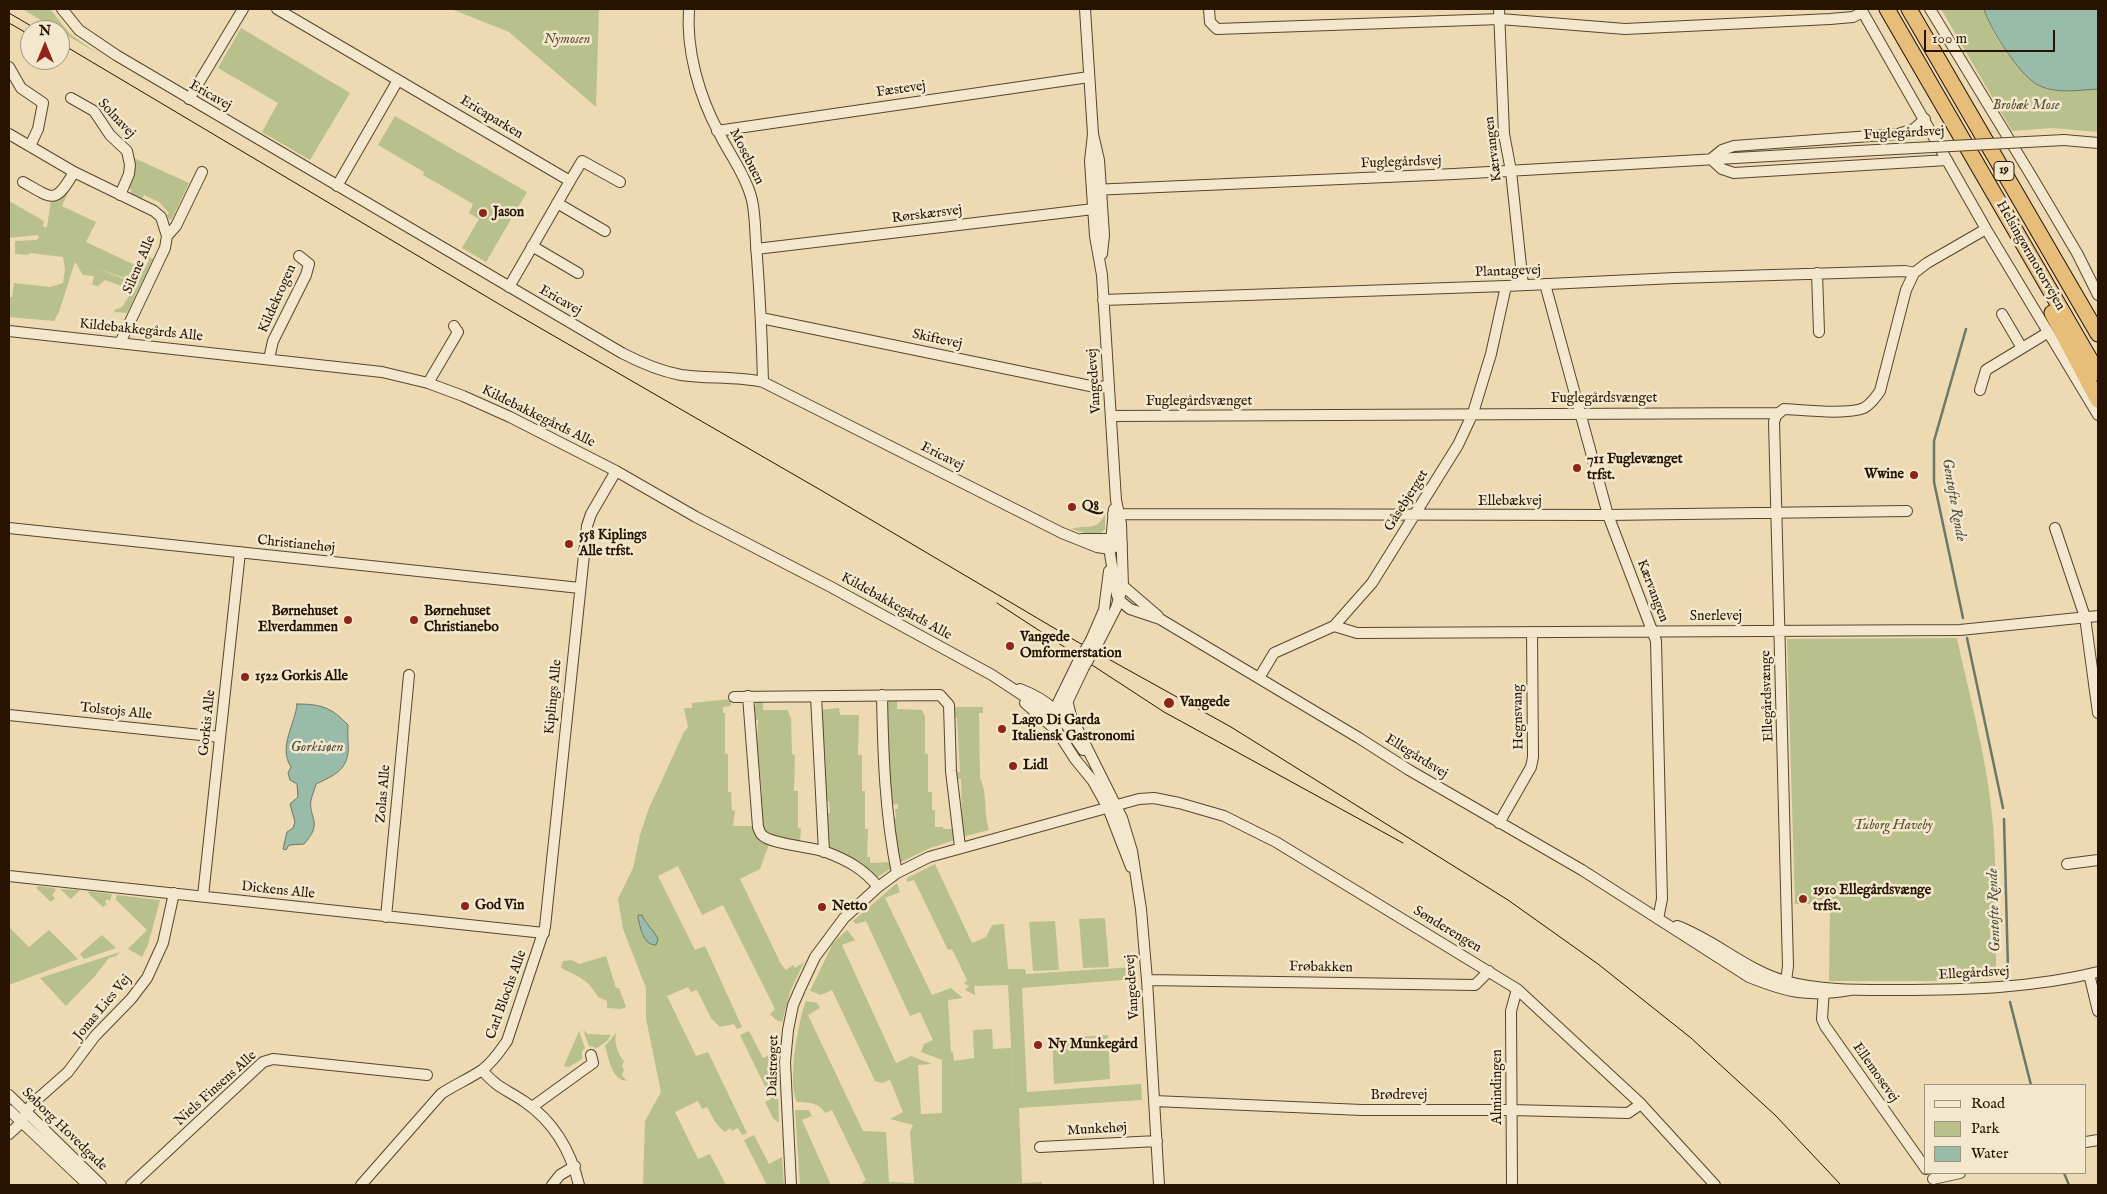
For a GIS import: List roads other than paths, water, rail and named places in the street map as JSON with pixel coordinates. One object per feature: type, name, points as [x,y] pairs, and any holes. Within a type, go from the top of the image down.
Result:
[{"type":"highway","name":"Helsingørmotorvejen","points":[[1887,9],[2098,374]]},
{"type":"highway","name":"Helsingørmotorvejen","points":[[1909,9],[2098,334]]},
{"type":"highway","points":[[1998,200],[1998,210],[2098,400]]},
{"type":"street","name":"Ericavej","points":[[62,9],[79,30],[116,55],[622,353],[651,367],[681,375],[746,378],[763,382],[1050,526],[1079,539],[1110,548],[1122,544]]},
{"type":"street","points":[[189,99],[243,9]]},
{"type":"street","name":"Ericaparken","points":[[277,9],[570,181]]},
{"type":"street","name":"Mosebuen","points":[[689,9],[688,19],[692,56],[700,89],[717,131],[747,183],[752,202],[761,318],[763,382]]},
{"type":"street","name":"Vangedevej","points":[[1085,9],[1093,134],[1099,160],[1096,190],[1098,208],[1095,236],[1101,260],[1116,500],[1116,514],[1110,548],[1104,610],[1096,642]]},
{"type":"street","points":[[1209,9],[1210,22],[1217,28],[1499,14],[1625,29],[1838,19],[1853,17],[1862,10],[1986,229],[2098,415]]},
{"type":"street","points":[[1930,9],[2077,253],[2098,295]]},
{"type":"street","name":"Kærvangen","points":[[1499,14],[1504,134],[1511,171],[1523,285]]},
{"type":"street","points":[[9,67],[21,88],[43,103],[38,129],[30,146]]},
{"type":"street","name":"Fæstevej","points":[[717,131],[1089,77]]},
{"type":"street","points":[[337,186],[398,80]]},
{"type":"street","name":"Solnavej","points":[[71,98],[94,111],[110,135],[127,150],[130,166],[129,174],[120,195]]},
{"type":"street","name":"Fuglegårdsvej","points":[[1711,159],[1722,150],[1734,146],[1898,134],[1914,128],[1925,120]]},
{"type":"street","points":[[9,134],[74,172],[154,211],[161,217],[167,236]]},
{"type":"street","name":"Fuglegårdsvej","points":[[1096,190],[1511,171],[1858,150],[2064,140],[2098,143]]},
{"type":"street","name":"Fuglegårdsvej","points":[[1711,159],[1722,169],[1734,173],[1947,160]]},
{"type":"street","points":[[508,287],[582,161],[620,182]]},
{"type":"street","points":[[23,182],[48,196],[54,196],[64,190],[74,172]]},
{"type":"street","name":"Silene Alle","points":[[120,343],[165,248],[167,236],[176,226],[202,172]]},
{"type":"street","points":[[557,204],[605,231]]},
{"type":"street","name":"Rørskærsvej","points":[[756,249],[1098,208]]},
{"type":"street","points":[[1914,273],[1927,263],[1986,229]]},
{"type":"street","points":[[532,246],[578,273]]},
{"type":"street","name":"Kildekrogen","points":[[270,359],[273,341],[306,275],[309,264],[299,256]]},
{"type":"street","name":"Plantagevej","points":[[1104,300],[1817,273],[1905,271],[1914,273]]},
{"type":"street","points":[[1817,273],[1819,332]]},
{"type":"street","name":"Fuglegårdsvænget","points":[[1111,416],[1780,413],[1784,409],[1853,411],[1865,407],[1873,401],[1880,391],[1906,290],[1914,273]]},
{"type":"street","name":"Kærvangen","points":[[1545,284],[1608,515],[1656,640],[1662,899],[1658,919]]},
{"type":"street","name":"Gåsebjerget","points":[[1259,678],[1274,653],[1334,626],[1372,583],[1458,445],[1472,413],[1490,354],[1506,286]]},
{"type":"street","points":[[2002,314],[2022,348]]},
{"type":"street","name":"Skiftevej","points":[[761,318],[1095,387],[1109,386]]},
{"type":"street","points":[[428,383],[458,332],[454,326]]},
{"type":"street","name":"Kildebakkegårds Alle","points":[[9,331],[382,372],[428,383],[510,417],[616,471],[696,517],[831,587],[1005,683],[1049,712]]},
{"type":"street","points":[[1980,390],[1986,370],[2047,332]]},
{"type":"street","name":"Ellegårdsvænge","points":[[1780,413],[1776,416],[1774,422],[1788,956],[1786,981]]},
{"type":"street","name":"Kiplings Alle","points":[[544,933],[588,520],[616,471]]},
{"type":"street","name":"Ellebækvej","points":[[1116,514],[1413,516],[1777,514],[1907,511]]},
{"type":"street","name":"Vangedevej","points":[[1049,712],[1096,642],[1119,600],[1124,586],[1122,544],[1116,514]]},
{"type":"street","name":"Christianehøj","points":[[9,528],[580,588]]},
{"type":"street","points":[[2055,528],[2085,617],[2098,713]]},
{"type":"street","points":[[1110,548],[1119,600],[1130,609]]},
{"type":"street","name":"Gorkis Alle","points":[[203,896],[240,552]]},
{"type":"street","name":"Ellegårdsvej","points":[[1124,586],[1129,593],[1137,597],[1160,619]]},
{"type":"street","points":[[1104,610],[1119,600],[1137,604],[1160,619]]},
{"type":"street","points":[[1096,642],[1122,612],[1130,609]]},
{"type":"street","name":"Ellegårdsvej","points":[[1130,609],[1160,619],[1409,770],[1582,870],[1750,978],[1779,989],[1801,994],[1824,990],[1929,990],[2034,985],[2094,973]]},
{"type":"street","name":"Snerlevej","points":[[1334,626],[1357,633],[1960,630],[2098,616]]},
{"type":"street","name":"Hegnsvang","points":[[1499,823],[1531,767],[1533,757],[1532,632]]},
{"type":"street","name":"Vangedevej","points":[[1049,712],[1065,709],[1079,666]]},
{"type":"street","name":"Zolas Alle","points":[[386,917],[409,675]]},
{"type":"street","points":[[882,695],[884,760],[892,846],[897,873]]},
{"type":"street","points":[[734,697],[940,695],[950,705],[951,771],[960,847]]},
{"type":"street","points":[[748,696],[758,827],[762,835],[770,840],[824,852],[856,866],[868,874],[878,887]]},
{"type":"street","points":[[816,696],[824,852]]},
{"type":"street","name":"Vangedevej","points":[[1068,704],[1071,716],[1129,840],[1141,909],[1160,1185]]},
{"type":"street","points":[[1049,712],[1066,725],[1098,773]]},
{"type":"street","name":"Vangedevej","points":[[1049,712],[1112,807]]},
{"type":"street","name":"Tolstojs Alle","points":[[9,715],[220,737]]},
{"type":"street","name":"Sønderengen","points":[[1112,807],[1138,799],[1154,798],[1224,816],[1276,842],[1489,971],[1517,989],[1641,1104],[1716,1185]]},
{"type":"street","name":"Dalstrøget","points":[[791,1185],[785,1062],[788,1030],[794,1005],[815,957],[844,918],[878,887],[897,873],[929,857],[1112,807]]},
{"type":"street","points":[[2067,864],[2098,860]]},
{"type":"street","name":"Dickens Alle","points":[[9,876],[544,933]]},
{"type":"street","name":"Jonas Lies Vej","points":[[22,1122],[26,1112],[33,1103],[68,1072],[95,1036],[131,999],[147,978],[163,943],[174,893]]},
{"type":"street","name":"Ellegårdsvej","points":[[1658,919],[1692,932],[1761,972],[1786,981],[1824,990]]},
{"type":"street","name":"Carl Blochs Alle","points":[[361,1185],[441,1094],[482,1070],[498,1056],[508,1040],[544,933]]},
{"type":"street","name":"Frøbakken","points":[[1147,980],[1475,985],[1489,971]]},
{"type":"street","points":[[2094,973],[2098,1011]]},
{"type":"street","name":"Almindingen","points":[[1512,1185],[1511,1011],[1517,989]]},
{"type":"street","name":"Ellemosevej","points":[[1824,990],[1822,1019],[1825,1026],[1924,1166]]},
{"type":"street","points":[[532,1107],[593,1063],[591,1056]]},
{"type":"street","name":"Niels Finsens Alle","points":[[131,1185],[263,1062],[273,1059],[427,1075]]},
{"type":"street","points":[[482,1070],[497,1087],[532,1107],[548,1122],[562,1140],[575,1166],[580,1185]]},
{"type":"street","name":"Søborg Hovedgade","points":[[9,1095],[101,1185]]},
{"type":"street","name":"Brødrevej","points":[[1154,1101],[1362,1110],[1511,1110],[1628,1113],[1641,1104]]},
{"type":"street","name":"Søborg Hovedgade","points":[[9,1110],[88,1185]]},
{"type":"street","points":[[9,1134],[22,1122]]},
{"type":"street","name":"Munkehøj","points":[[1040,1147],[1157,1141]]},
{"type":"street","points":[[552,1185],[560,1175],[575,1166]]},
{"type":"street","points":[[1933,1179],[1956,1174]]},
{"type":"water","points":[[1984,9],[2098,9],[2098,89],[2069,91],[2054,90],[2040,86],[2024,74],[2007,52],[1992,28]]},
{"type":"water","name":"Gorkisøen","points":[[297,704],[326,708],[342,719],[348,725],[348,753],[347,759],[337,773],[316,784],[311,800],[314,825],[310,837],[304,844],[289,845],[286,850],[283,849],[287,832],[293,828],[295,822],[290,804],[298,797],[297,784],[290,780],[288,773],[291,767],[286,752],[288,736]]},
{"type":"water","points":[[639,915],[642,915],[658,939],[656,945],[648,942],[643,936],[638,918]]},
{"type":"waterway","name":"Gentofte Rende","points":[[1963,618],[1934,482],[1934,441],[1966,329]]},
{"type":"waterway","name":"Gentofte Rende","points":[[1967,638],[2003,808]]},
{"type":"waterway","name":"Gentofte Rende","points":[[2004,819],[2008,970]]},
{"type":"waterway","name":"Gentofte Rende","points":[[2010,1002],[2031,1084]]},
{"type":"waterway","name":"Gentofte Rende","points":[[2064,1174],[2069,1185]]},
{"type":"tram line","points":[[9,13],[21,20]]},
{"type":"tram line","points":[[9,23],[20,29]]},
{"type":"tram line","points":[[70,49],[509,310],[824,492],[1076,641],[1231,727],[1508,900],[1598,964],[1691,1038],[1775,1115],[1841,1185]]},
{"type":"tram line","points":[[997,603],[1164,712],[1403,843]]},
{"type":"place","name":"Jason","points":[[483,213]]},
{"type":"place","name":"711 Fuglevænget trfst.","points":[[1577,468]]},
{"type":"place","name":"Wwine","points":[[1914,475]]},
{"type":"place","name":"Q8","points":[[1072,507]]},
{"type":"place","name":"558 Kiplings Alle trfst.","points":[[569,544]]},
{"type":"place","name":"Børnehuset Elverdammen","points":[[348,620]]},
{"type":"place","name":"Børnehuset Christianebo","points":[[414,620]]},
{"type":"place","name":"Vangede Omformerstation","points":[[1010,646]]},
{"type":"place","name":"1522 Gorkis Alle","points":[[245,677]]},
{"type":"place","name":"Vangede","points":[[1169,703]]},
{"type":"place","name":"Lago Di Garda Italiensk Gastronomi","points":[[1002,729]]},
{"type":"place","name":"Lidl","points":[[1013,766]]},
{"type":"place","name":"1910 Ellegårdsvænge trfst.","points":[[1803,899]]},
{"type":"place","name":"God Vin","points":[[465,906]]},
{"type":"place","name":"Netto","points":[[822,907]]},
{"type":"place","name":"Ny Munkegård","points":[[1038,1045]]},
{"type":"park label","name":"Nymosen","points":[[567,40]]},
{"type":"park label","name":"Brobæk Mose","points":[[2026,106]]},
{"type":"park label","name":"Tuborg Haveby","points":[[1893,826]]}]
